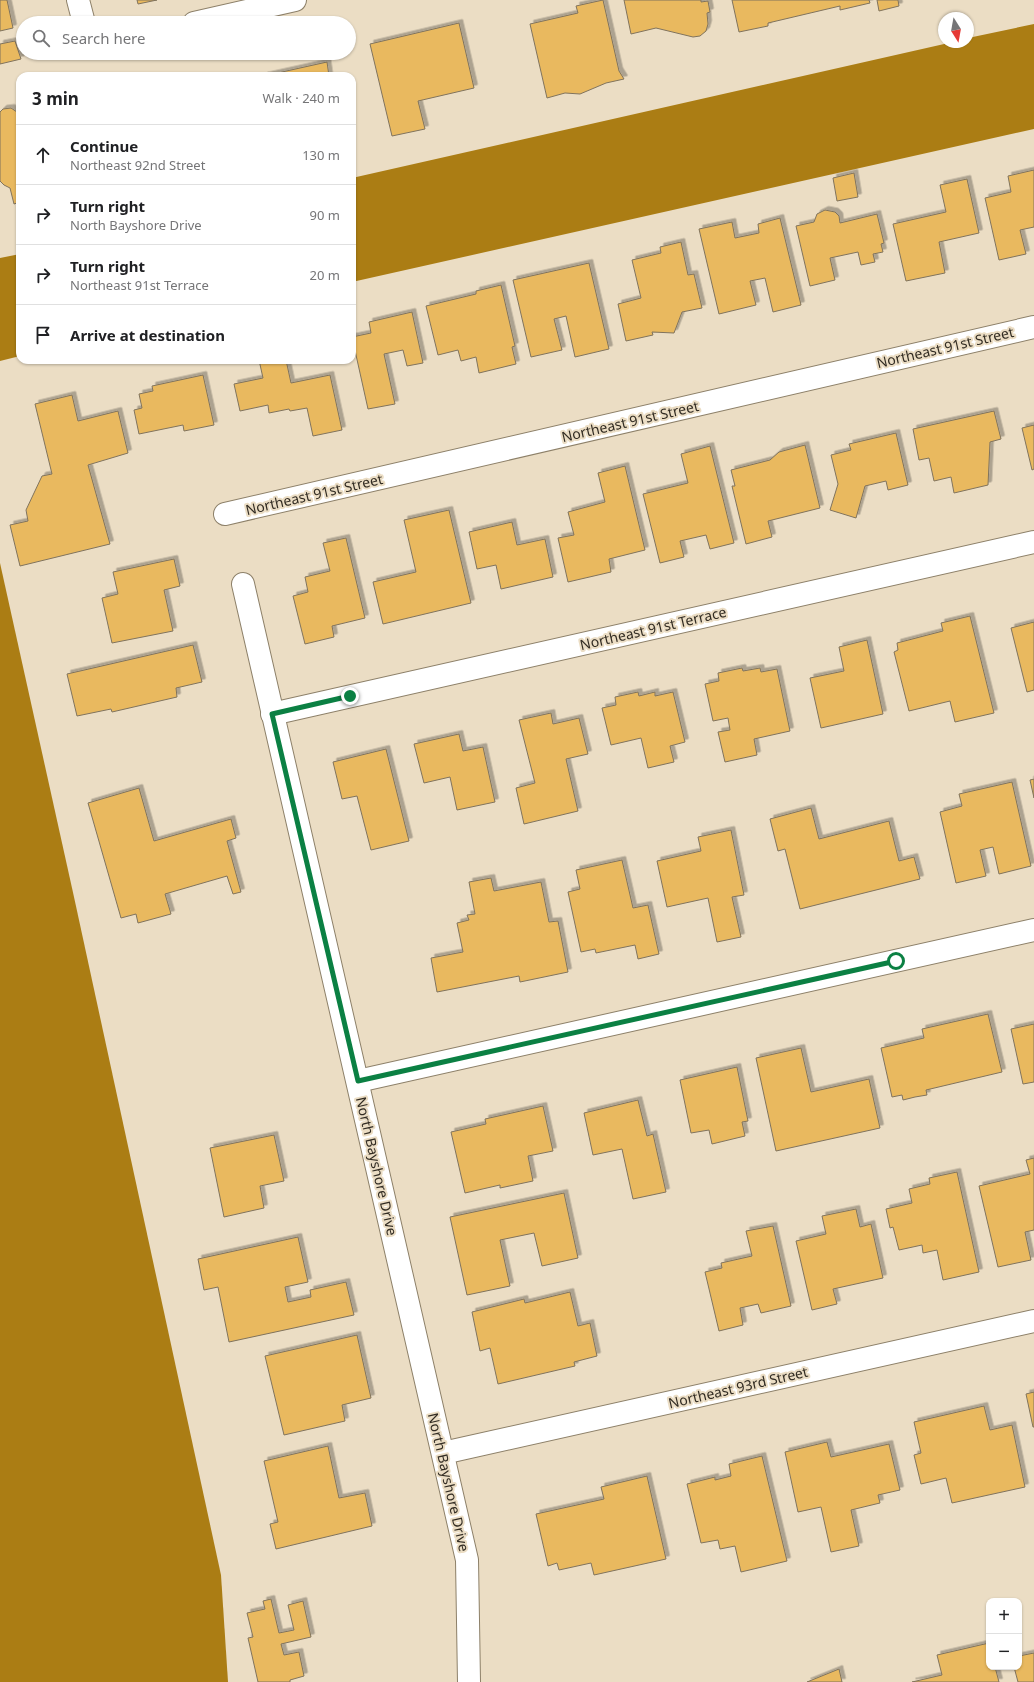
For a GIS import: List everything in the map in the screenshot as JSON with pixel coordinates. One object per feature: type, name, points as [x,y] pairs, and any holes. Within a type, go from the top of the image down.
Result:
[{"type":"street","points":[[78,0],[82,16]]},
{"type":"street","points":[[225,16],[295,0]]},
{"type":"street","name":"Northeast 91st Street","points":[[225,514],[1034,327]]},
{"type":"street","name":"Northeast 91st Terrace","points":[[272,714],[1034,542]]},
{"type":"street","name":"North Bayshore Drive","points":[[242,584],[358,1081],[467,1560],[469,1682]]},
{"type":"street","points":[[358,1081],[1034,930]]},
{"type":"street","name":"Northeast 93rd Street","points":[[443,1453],[1034,1321]]},
{"type":"shaded area","points":[[1034,24],[1034,129],[356,281],[356,177],[938,45],[938,48],[974,48],[974,37]]},
{"type":"shaded area","points":[[16,255],[16,357],[0,361],[0,258]]},
{"type":"shaded area","points":[[0,563],[221,1575],[228,1682],[0,1682]]},
{"type":"building","points":[[0,0],[7,0],[13,28],[0,31]]},
{"type":"building","points":[[137,0],[157,0],[138,4]]},
{"type":"building","points":[[603,0],[619,71],[624,79],[606,83],[580,94],[565,93],[547,98],[530,24],[578,13],[576,6]]},
{"type":"building","points":[[624,0],[708,1],[710,12],[707,13],[708,24],[706,31],[700,36],[693,37],[656,28],[631,34]]},
{"type":"building","points":[[732,0],[869,0],[870,3],[840,10],[840,6],[768,23],[768,26],[739,32]]},
{"type":"building","points":[[877,0],[898,0],[899,6],[879,11]]},
{"type":"building","points":[[459,23],[474,88],[418,101],[425,129],[392,136],[370,44]]},
{"type":"building","points":[[15,41],[17,60],[0,64],[0,44]]},
{"type":"building","points":[[327,62],[328,72],[282,72]]},
{"type":"building","points":[[11,108],[16,111],[16,203],[14,204],[10,188],[0,181],[0,112],[3,109]]},
{"type":"building","points":[[1034,170],[1034,227],[1020,230],[1026,254],[999,260],[985,198],[1011,192],[1008,176]]},
{"type":"building","points":[[854,173],[858,197],[837,201],[833,178]]},
{"type":"building","points":[[967,179],[979,233],[939,242],[945,273],[906,281],[893,224],[946,212],[940,185]]},
{"type":"building","points":[[825,210],[835,212],[839,216],[840,223],[877,214],[884,243],[881,244],[883,252],[873,254],[875,262],[861,265],[858,252],[830,258],[835,280],[810,286],[796,226],[814,222],[817,214]]},
{"type":"building","points":[[780,218],[801,305],[773,312],[765,278],[750,281],[756,305],[719,314],[699,229],[732,222],[735,238],[759,233],[758,224]]},
{"type":"building","points":[[681,242],[688,275],[694,274],[702,308],[682,312],[674,333],[652,332],[653,335],[626,341],[618,304],[641,298],[632,260],[661,253],[660,247]]},
{"type":"building","points":[[589,263],[609,349],[575,357],[566,316],[554,319],[562,350],[531,357],[513,280]]},
{"type":"building","points":[[501,285],[515,346],[512,347],[516,364],[479,373],[476,357],[461,361],[458,350],[438,355],[426,306],[476,294],[476,291]]},
{"type":"building","points":[[412,312],[423,363],[407,366],[403,350],[384,354],[395,404],[368,409],[356,355],[356,336],[371,333],[369,322]]},
{"type":"building","points":[[260,364],[287,364],[291,383],[330,375],[342,430],[313,436],[307,408],[290,411],[289,409],[269,413],[268,405],[240,411],[234,384],[263,378]]},
{"type":"building","points":[[203,375],[214,425],[184,431],[183,425],[139,434],[134,410],[142,408],[139,394],[153,391],[152,386]]},
{"type":"building","points":[[72,395],[78,421],[118,411],[128,453],[88,465],[110,544],[20,566],[10,525],[28,521],[26,510],[42,476],[52,474],[35,404]]},
{"type":"building","points":[[994,411],[1001,439],[990,442],[988,485],[954,493],[951,477],[934,481],[929,458],[919,460],[913,429]]},
{"type":"building","points":[[1034,425],[1034,469],[1032,470],[1022,428]]},
{"type":"building","points":[[896,433],[908,485],[888,490],[886,481],[865,486],[856,518],[830,510],[838,484],[831,455],[851,450],[849,444]]},
{"type":"building","points":[[805,445],[820,508],[768,521],[772,537],[746,544],[732,486],[735,486],[731,470],[770,460],[779,452]]},
{"type":"building","points":[[710,446],[734,543],[710,549],[706,535],[680,541],[684,557],[660,563],[643,494],[688,483],[681,454]]},
{"type":"building","points":[[625,466],[645,550],[609,559],[611,572],[568,582],[558,538],[574,535],[568,512],[605,502],[598,473]]},
{"type":"building","points":[[449,510],[471,603],[383,624],[373,582],[416,572],[404,520]]},
{"type":"building","points":[[512,522],[517,545],[545,539],[553,577],[501,589],[496,565],[477,569],[469,532]]},
{"type":"building","points":[[346,538],[365,618],[332,626],[334,637],[305,644],[293,596],[308,592],[305,577],[330,571],[323,543]]},
{"type":"building","points":[[174,559],[180,586],[164,590],[173,631],[112,643],[102,598],[118,594],[113,572]]},
{"type":"building","points":[[970,616],[994,713],[955,722],[950,701],[909,711],[894,652],[898,650],[897,643],[943,631],[941,623]]},
{"type":"building","points":[[1034,622],[1034,690],[1027,692],[1011,628]]},
{"type":"building","points":[[867,640],[883,714],[821,728],[810,678],[844,671],[839,647]]},
{"type":"building","points":[[193,645],[202,682],[176,688],[177,697],[112,712],[111,709],[77,716],[67,674]]},
{"type":"building","points":[[742,668],[743,671],[760,668],[761,672],[777,669],[790,731],[754,739],[757,755],[725,762],[718,732],[730,730],[728,718],[713,721],[705,684],[719,681],[718,673]]},
{"type":"building","points":[[638,692],[639,696],[655,692],[655,696],[673,692],[685,742],[670,746],[674,762],[648,768],[641,738],[611,745],[602,708],[616,705],[615,697]]},
{"type":"building","points":[[551,713],[553,724],[579,718],[588,754],[566,759],[578,811],[524,824],[516,788],[535,783],[519,720]]},
{"type":"building","points":[[459,734],[463,751],[483,747],[495,802],[457,810],[450,777],[424,783],[414,744]]},
{"type":"building","points":[[386,749],[409,841],[371,850],[357,796],[342,799],[333,762]]},
{"type":"building","points":[[1034,779],[1034,798],[1030,780]]},
{"type":"building","points":[[1012,782],[1031,866],[999,874],[993,847],[980,850],[986,876],[956,883],[940,812],[962,806],[959,794]]},
{"type":"building","points":[[139,788],[154,841],[231,819],[236,838],[227,841],[241,892],[233,894],[227,876],[165,894],[171,914],[138,923],[136,914],[121,918],[88,803]]},
{"type":"building","points":[[811,808],[819,839],[889,821],[899,861],[914,857],[920,879],[800,909],[785,849],[778,851],[770,819]]},
{"type":"building","points":[[731,830],[744,895],[732,897],[741,937],[717,942],[708,898],[667,907],[657,861],[701,851],[698,837]]},
{"type":"building","points":[[622,860],[633,908],[648,905],[659,954],[638,959],[635,945],[596,953],[595,949],[581,952],[568,892],[580,889],[576,870]]},
{"type":"building","points":[[491,878],[494,891],[541,882],[549,922],[558,921],[568,972],[520,982],[519,976],[437,992],[431,958],[463,952],[457,923],[469,920],[467,915],[475,914],[469,882]]},
{"type":"building","points":[[988,1014],[1002,1072],[926,1090],[927,1095],[903,1100],[902,1095],[892,1097],[881,1048],[924,1038],[922,1029]]},
{"type":"building","points":[[1034,1024],[1034,1082],[1023,1084],[1011,1029]]},
{"type":"building","points":[[801,1048],[811,1092],[869,1079],[880,1128],[776,1151],[756,1058]]},
{"type":"building","points":[[737,1067],[748,1121],[742,1122],[745,1136],[712,1144],[709,1130],[691,1133],[680,1080]]},
{"type":"building","points":[[638,1100],[647,1136],[653,1134],[666,1192],[633,1199],[622,1149],[593,1155],[584,1113]]},
{"type":"building","points":[[543,1106],[553,1151],[528,1156],[533,1181],[500,1188],[500,1185],[465,1193],[451,1132],[486,1124],[485,1119]]},
{"type":"building","points":[[274,1135],[284,1181],[260,1186],[264,1208],[224,1217],[210,1148]]},
{"type":"building","points":[[1034,1158],[1034,1230],[1025,1232],[1031,1260],[998,1267],[979,1186],[1030,1174],[1026,1160]]},
{"type":"building","points":[[957,1172],[979,1272],[943,1280],[937,1250],[923,1253],[922,1245],[899,1250],[893,1227],[890,1228],[886,1209],[912,1203],[909,1189],[930,1184],[929,1178]]},
{"type":"building","points":[[564,1193],[578,1258],[542,1266],[534,1233],[500,1240],[510,1286],[467,1295],[450,1217]]},
{"type":"building","points":[[856,1209],[860,1227],[871,1224],[883,1278],[833,1289],[837,1304],[812,1310],[796,1241],[826,1234],[822,1216]]},
{"type":"building","points":[[773,1226],[791,1306],[761,1313],[758,1304],[740,1308],[743,1325],[719,1331],[705,1272],[722,1268],[721,1263],[752,1256],[746,1231]]},
{"type":"building","points":[[298,1237],[308,1282],[285,1287],[288,1302],[311,1297],[310,1290],[346,1282],[354,1315],[229,1342],[218,1287],[204,1290],[198,1259]]},
{"type":"building","points":[[570,1292],[578,1326],[590,1323],[597,1356],[574,1362],[575,1366],[498,1384],[490,1348],[480,1351],[472,1312],[524,1299],[525,1303]]},
{"type":"building","points":[[357,1335],[371,1398],[342,1405],[345,1421],[284,1435],[265,1356]]},
{"type":"building","points":[[1034,1392],[1034,1427],[1033,1427],[1026,1394]]},
{"type":"building","points":[[984,1406],[990,1430],[1012,1425],[1025,1487],[952,1503],[946,1478],[921,1484],[914,1455],[921,1453],[914,1422]]},
{"type":"building","points":[[827,1442],[831,1457],[889,1444],[900,1490],[878,1495],[880,1503],[851,1510],[859,1546],[831,1552],[821,1507],[798,1512],[785,1452]]},
{"type":"building","points":[[328,1446],[339,1498],[365,1493],[372,1526],[276,1549],[270,1524],[278,1522],[264,1461]]},
{"type":"building","points":[[762,1456],[787,1561],[741,1572],[735,1546],[720,1549],[718,1540],[701,1543],[687,1484],[715,1477],[715,1480],[731,1476],[729,1464]]},
{"type":"building","points":[[647,1476],[666,1559],[594,1575],[591,1563],[559,1570],[557,1563],[548,1566],[536,1514],[604,1499],[601,1487]]},
{"type":"building","points":[[271,1599],[279,1633],[294,1630],[288,1605],[303,1601],[311,1637],[281,1644],[284,1655],[299,1652],[304,1676],[290,1680],[290,1682],[258,1682],[248,1638],[253,1637],[247,1613],[265,1609],[263,1601]]},
{"type":"building","points":[[986,1644],[986,1670],[996,1670],[999,1682],[912,1682],[942,1675],[937,1655]]},
{"type":"building","points":[[1034,1653],[1034,1682],[1018,1682],[1015,1670],[1022,1670],[1022,1655]]},
{"type":"building","points":[[839,1669],[842,1682],[807,1682]]},
{"type":"route","points":[[350,696],[272,714],[358,1081],[896,961]]}]
